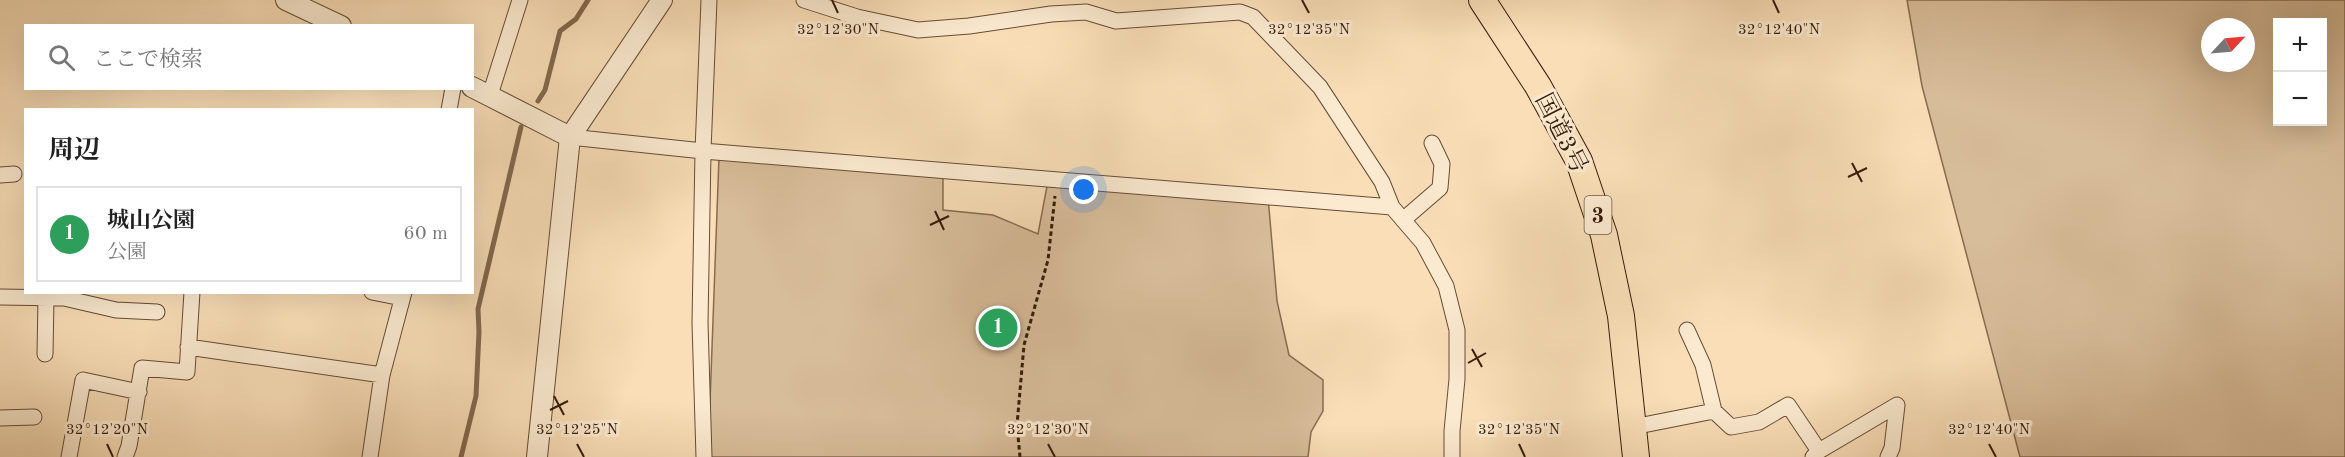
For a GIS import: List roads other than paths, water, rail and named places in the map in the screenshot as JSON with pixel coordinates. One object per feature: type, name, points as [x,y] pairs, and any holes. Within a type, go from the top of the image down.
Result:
[{"type":"highway","name":"国道3号","points":[[1482,0],[1538,86],[1579,161],[1604,236],[1618,304],[1636,457]]},
{"type":"street","points":[[286,0],[337,24]]},
{"type":"street","points":[[520,0],[481,91],[570,137],[702,151],[1392,207]]},
{"type":"street","points":[[704,457],[700,323],[702,151],[709,0]]},
{"type":"street","points":[[804,0],[857,17],[918,30],[1086,12],[1116,21],[1240,12],[1253,17],[1320,87],[1382,182],[1392,207],[1423,243],[1446,286],[1457,330],[1457,379],[1452,457]]},
{"type":"street","points":[[537,457],[570,137],[659,1]]},
{"type":"street","points":[[449,108],[453,90]]},
{"type":"street","points":[[1403,220],[1440,188],[1442,164],[1432,143]]},
{"type":"street","points":[[125,457],[142,369],[187,372],[192,294]]},
{"type":"street","points":[[370,457],[382,375],[403,296],[388,294]]},
{"type":"street","points":[[0,297],[46,298],[65,295],[116,310],[157,312]]},
{"type":"street","points":[[45,354],[46,298]]},
{"type":"street","points":[[1687,330],[1703,365],[1714,411],[1731,427],[1759,422],[1788,405],[1816,454],[1897,405],[1892,448],[1888,457]]},
{"type":"street","points":[[188,347],[382,375]]},
{"type":"street","points":[[69,457],[83,380],[139,392]]},
{"type":"street","points":[[1632,427],[1714,411]]},
{"type":"street","points":[[0,418],[34,417]]},
{"type":"waterway","points":[[538,101],[545,90],[560,31],[576,19],[588,0]]},
{"type":"waterway","points":[[461,457],[476,396],[478,309],[521,127]]},
{"type":"place","name":"城山公園","points":[[998,328]]}]
